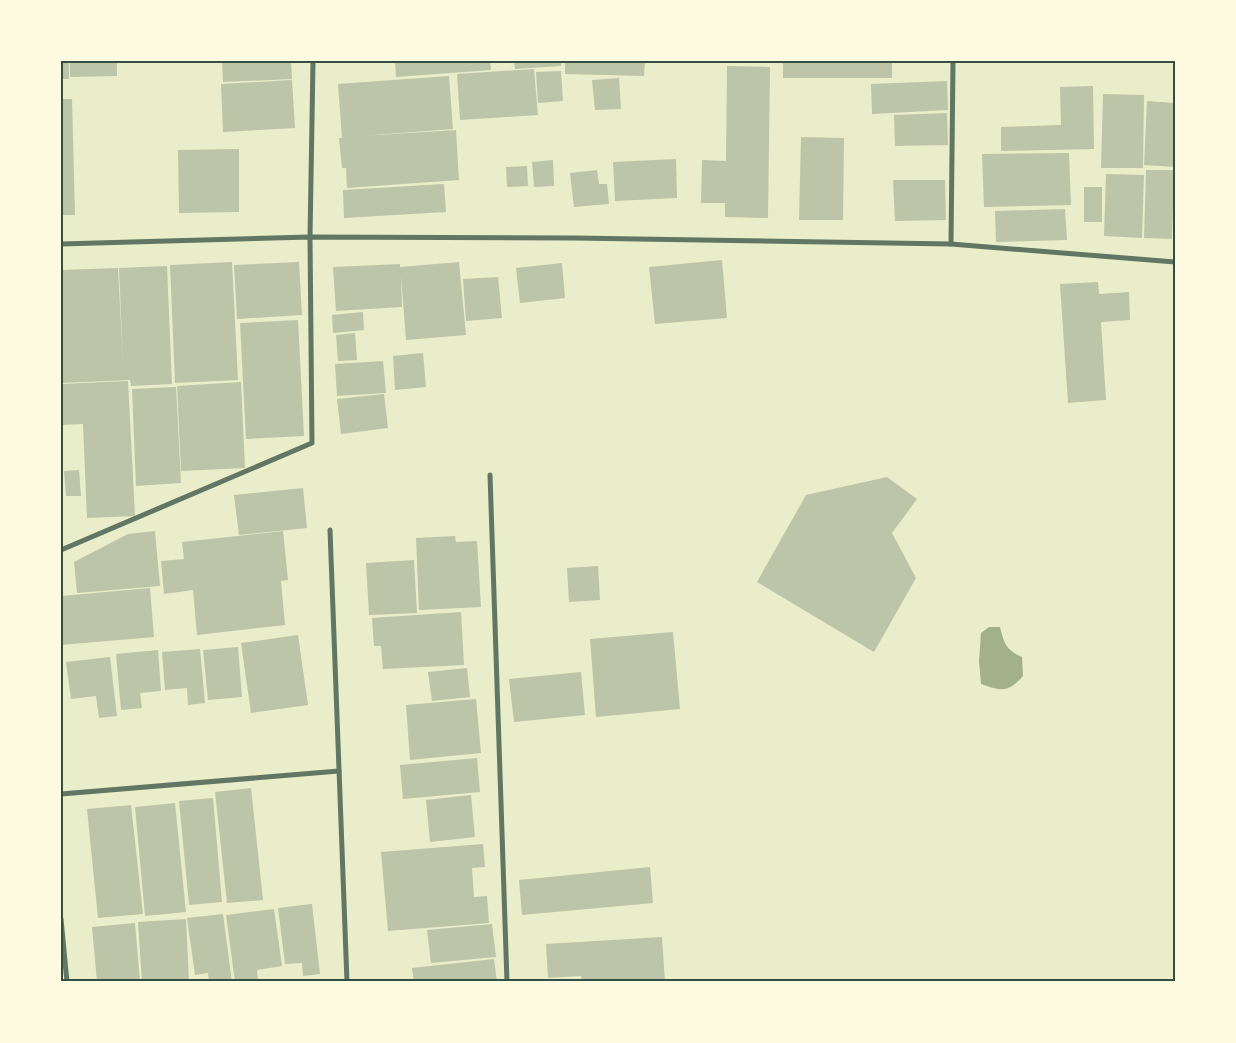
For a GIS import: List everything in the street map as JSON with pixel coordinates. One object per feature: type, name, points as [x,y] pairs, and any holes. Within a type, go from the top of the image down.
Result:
[{"type":"street","points":[[61,550],[312,443],[310,238],[313,61]]},
{"type":"street","points":[[951,244],[953,61]]},
{"type":"street","points":[[61,244],[310,238],[575,238],[951,244],[1175,262]]},
{"type":"street","points":[[490,475],[506,982]]},
{"type":"street","points":[[330,530],[347,982]]},
{"type":"street","points":[[61,794],[339,771]]},
{"type":"street","points":[[61,919],[67,982]]},
{"type":"shaded area","points":[[989,627],[1000,627],[1006,645],[1012,652],[1022,657],[1023,676],[1018,682],[1008,688],[999,689],[981,684],[979,661],[981,633]]},
{"type":"building","points":[[61,61],[69,61],[69,79],[61,79]]},
{"type":"building","points":[[70,61],[117,61],[117,76],[70,77]]},
{"type":"building","points":[[222,61],[291,61],[292,79],[223,82]]},
{"type":"building","points":[[395,61],[490,61],[491,70],[396,77]]},
{"type":"building","points":[[514,61],[561,61],[561,66],[515,69]]},
{"type":"building","points":[[565,61],[645,61],[644,76],[565,74]]},
{"type":"building","points":[[783,61],[892,61],[892,78],[783,78]]},
{"type":"building","points":[[727,66],[770,67],[768,218],[725,217],[725,203],[701,203],[702,160],[726,161]]},
{"type":"building","points":[[534,69],[538,115],[460,120],[457,74]]},
{"type":"building","points":[[561,71],[563,101],[538,103],[536,72]]},
{"type":"building","points":[[449,76],[453,129],[361,136],[456,130],[459,180],[347,188],[346,168],[342,168],[339,138],[342,138],[338,84]]},
{"type":"building","points":[[619,78],[621,109],[595,110],[592,80]]},
{"type":"building","points":[[292,80],[295,128],[223,132],[221,84]]},
{"type":"building","points":[[947,81],[948,110],[872,114],[871,84]]},
{"type":"building","points":[[1093,86],[1094,149],[1001,151],[1001,127],[1061,125],[1060,87]]},
{"type":"building","points":[[1103,94],[1144,95],[1143,168],[1101,168]]},
{"type":"building","points":[[61,99],[72,99],[75,215],[61,215]]},
{"type":"building","points":[[1147,101],[1175,103],[1175,167],[1144,165]]},
{"type":"building","points":[[947,113],[948,145],[895,146],[894,115]]},
{"type":"building","points":[[801,137],[844,138],[843,220],[799,220]]},
{"type":"building","points":[[239,149],[239,212],[179,213],[178,150]]},
{"type":"building","points":[[1069,153],[1071,205],[984,207],[982,154]]},
{"type":"building","points":[[676,159],[677,198],[615,201],[613,162]]},
{"type":"building","points":[[553,160],[554,186],[534,187],[532,162]]},
{"type":"building","points":[[527,166],[528,186],[507,187],[506,167]]},
{"type":"building","points":[[597,170],[599,184],[607,184],[609,204],[574,207],[570,173]]},
{"type":"building","points":[[1146,170],[1174,170],[1172,239],[1144,238]]},
{"type":"building","points":[[1106,174],[1144,175],[1142,238],[1104,236]]},
{"type":"building","points":[[893,180],[945,180],[946,220],[895,221]]},
{"type":"building","points":[[444,184],[446,212],[344,218],[343,190]]},
{"type":"building","points":[[1084,187],[1102,187],[1102,222],[1084,222]]},
{"type":"building","points":[[1065,209],[1067,240],[996,242],[995,211]]},
{"type":"building","points":[[722,260],[727,318],[655,324],[649,267]]},
{"type":"building","points":[[232,262],[238,380],[175,383],[170,265]]},
{"type":"building","points":[[299,262],[302,315],[237,319],[234,265]]},
{"type":"building","points":[[459,262],[466,335],[406,340],[401,276],[402,307],[336,311],[333,267],[400,264],[400,267]]},
{"type":"building","points":[[562,263],[565,298],[520,303],[516,268]]},
{"type":"building","points":[[167,266],[172,384],[131,386],[130,380],[61,383],[61,270],[118,268],[123,362],[119,268]]},
{"type":"building","points":[[498,277],[502,318],[466,321],[463,279]]},
{"type":"building","points":[[1098,282],[1099,294],[1129,292],[1130,320],[1101,322],[1106,400],[1068,403],[1060,284]]},
{"type":"building","points":[[363,312],[364,330],[333,333],[332,315]]},
{"type":"building","points":[[298,320],[304,436],[246,439],[240,323]]},
{"type":"building","points":[[355,333],[357,360],[338,361],[336,335]]},
{"type":"building","points":[[423,353],[426,387],[395,390],[393,356]]},
{"type":"building","points":[[383,361],[386,393],[337,396],[335,364]]},
{"type":"building","points":[[128,381],[135,516],[87,518],[83,424],[61,425],[61,384]]},
{"type":"building","points":[[241,382],[245,468],[181,471],[177,386]]},
{"type":"building","points":[[176,387],[181,483],[136,486],[132,389]]},
{"type":"building","points":[[384,394],[388,428],[341,434],[337,399]]},
{"type":"building","points":[[79,470],[81,496],[66,496],[64,471]]},
{"type":"building","points":[[887,477],[917,499],[892,533],[916,578],[874,652],[757,582],[806,495]]},
{"type":"building","points":[[303,488],[307,528],[239,535],[234,495]]},
{"type":"building","points":[[155,531],[160,586],[77,593],[74,562],[128,534]]},
{"type":"building","points":[[283,531],[288,580],[281,581],[285,625],[197,635],[193,590],[164,594],[161,561],[184,559],[182,542]]},
{"type":"building","points":[[455,536],[456,542],[477,541],[481,607],[419,610],[416,538]]},
{"type":"building","points":[[414,560],[417,613],[369,615],[366,563]]},
{"type":"building","points":[[598,566],[600,600],[569,602],[567,568]]},
{"type":"building","points":[[150,588],[154,637],[61,645],[61,596]]},
{"type":"building","points":[[461,612],[464,665],[383,669],[381,646],[374,646],[372,618]]},
{"type":"building","points":[[673,632],[680,709],[596,717],[590,639]]},
{"type":"building","points":[[298,635],[308,705],[251,713],[241,643]]},
{"type":"building","points":[[238,647],[242,697],[208,700],[203,650]]},
{"type":"building","points":[[200,649],[205,703],[188,705],[187,688],[165,690],[162,652]]},
{"type":"building","points":[[158,650],[161,691],[140,693],[142,708],[121,710],[116,654]]},
{"type":"building","points":[[110,657],[117,716],[99,718],[96,696],[71,699],[66,662]]},
{"type":"building","points":[[467,668],[470,697],[432,701],[428,672]]},
{"type":"building","points":[[581,672],[585,715],[514,722],[509,679]]},
{"type":"building","points":[[476,699],[481,753],[410,760],[406,705]]},
{"type":"building","points":[[477,758],[480,792],[403,799],[400,765]]},
{"type":"building","points":[[251,788],[263,900],[227,903],[215,792]]},
{"type":"building","points":[[471,795],[475,837],[430,842],[426,800]]},
{"type":"building","points":[[213,798],[222,902],[189,905],[179,801]]},
{"type":"building","points":[[175,803],[186,912],[145,916],[135,807]]},
{"type":"building","points":[[131,805],[143,914],[98,918],[87,809]]},
{"type":"building","points":[[483,844],[485,867],[472,868],[474,897],[487,896],[489,923],[388,931],[381,852]]},
{"type":"building","points":[[650,867],[653,903],[522,915],[519,880]]},
{"type":"building","points":[[312,904],[320,974],[303,976],[302,963],[285,964],[278,908]]},
{"type":"building","points":[[274,909],[282,966],[257,970],[258,981],[235,982],[226,915]]},
{"type":"building","points":[[223,914],[232,982],[209,982],[208,973],[195,975],[187,918]]},
{"type":"building","points":[[186,919],[189,982],[142,982],[138,922]]},
{"type":"building","points":[[135,923],[140,982],[97,982],[92,927]]},
{"type":"building","points":[[492,924],[496,957],[431,963],[427,930]]},
{"type":"building","points":[[662,937],[665,982],[582,982],[581,976],[548,978],[546,944]]},
{"type":"building","points":[[494,959],[497,982],[414,982],[412,968]]}]
